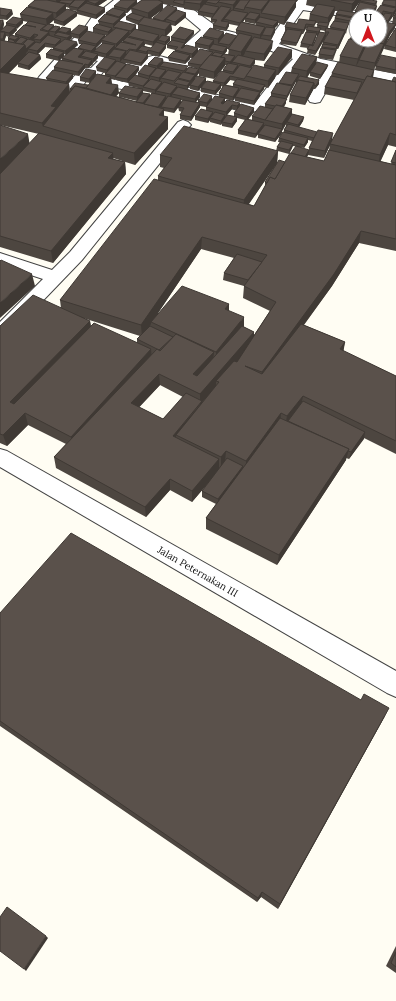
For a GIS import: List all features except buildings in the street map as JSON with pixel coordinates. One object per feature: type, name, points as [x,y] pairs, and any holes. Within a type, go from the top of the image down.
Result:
[{"type":"street","points":[[44,80],[61,61],[80,46],[76,43],[90,30],[96,21],[122,0]]},
{"type":"street","points":[[259,0],[302,3],[348,14]]},
{"type":"street","points":[[301,58],[280,79],[260,106],[252,108],[243,107],[154,83],[138,73],[92,55],[102,45],[118,48],[139,29],[139,26],[128,23],[124,20],[147,1],[191,13],[213,31],[271,46],[301,58],[333,67],[396,78]]},
{"type":"street","points":[[271,46],[302,3]]},
{"type":"street","points":[[103,80],[126,86],[138,73],[155,59],[182,66],[189,65],[200,50],[191,49],[190,46],[204,33],[213,31]]},
{"type":"street","points":[[68,93],[85,72],[95,73],[106,60]]},
{"type":"street","points":[[314,99],[333,67]]},
{"type":"street","points":[[0,332],[76,256],[183,125]]},
{"type":"street","points":[[0,259],[56,277]]},
{"type":"street","name":"Jalan Peternakan III","points":[[0,457],[396,685]]}]
